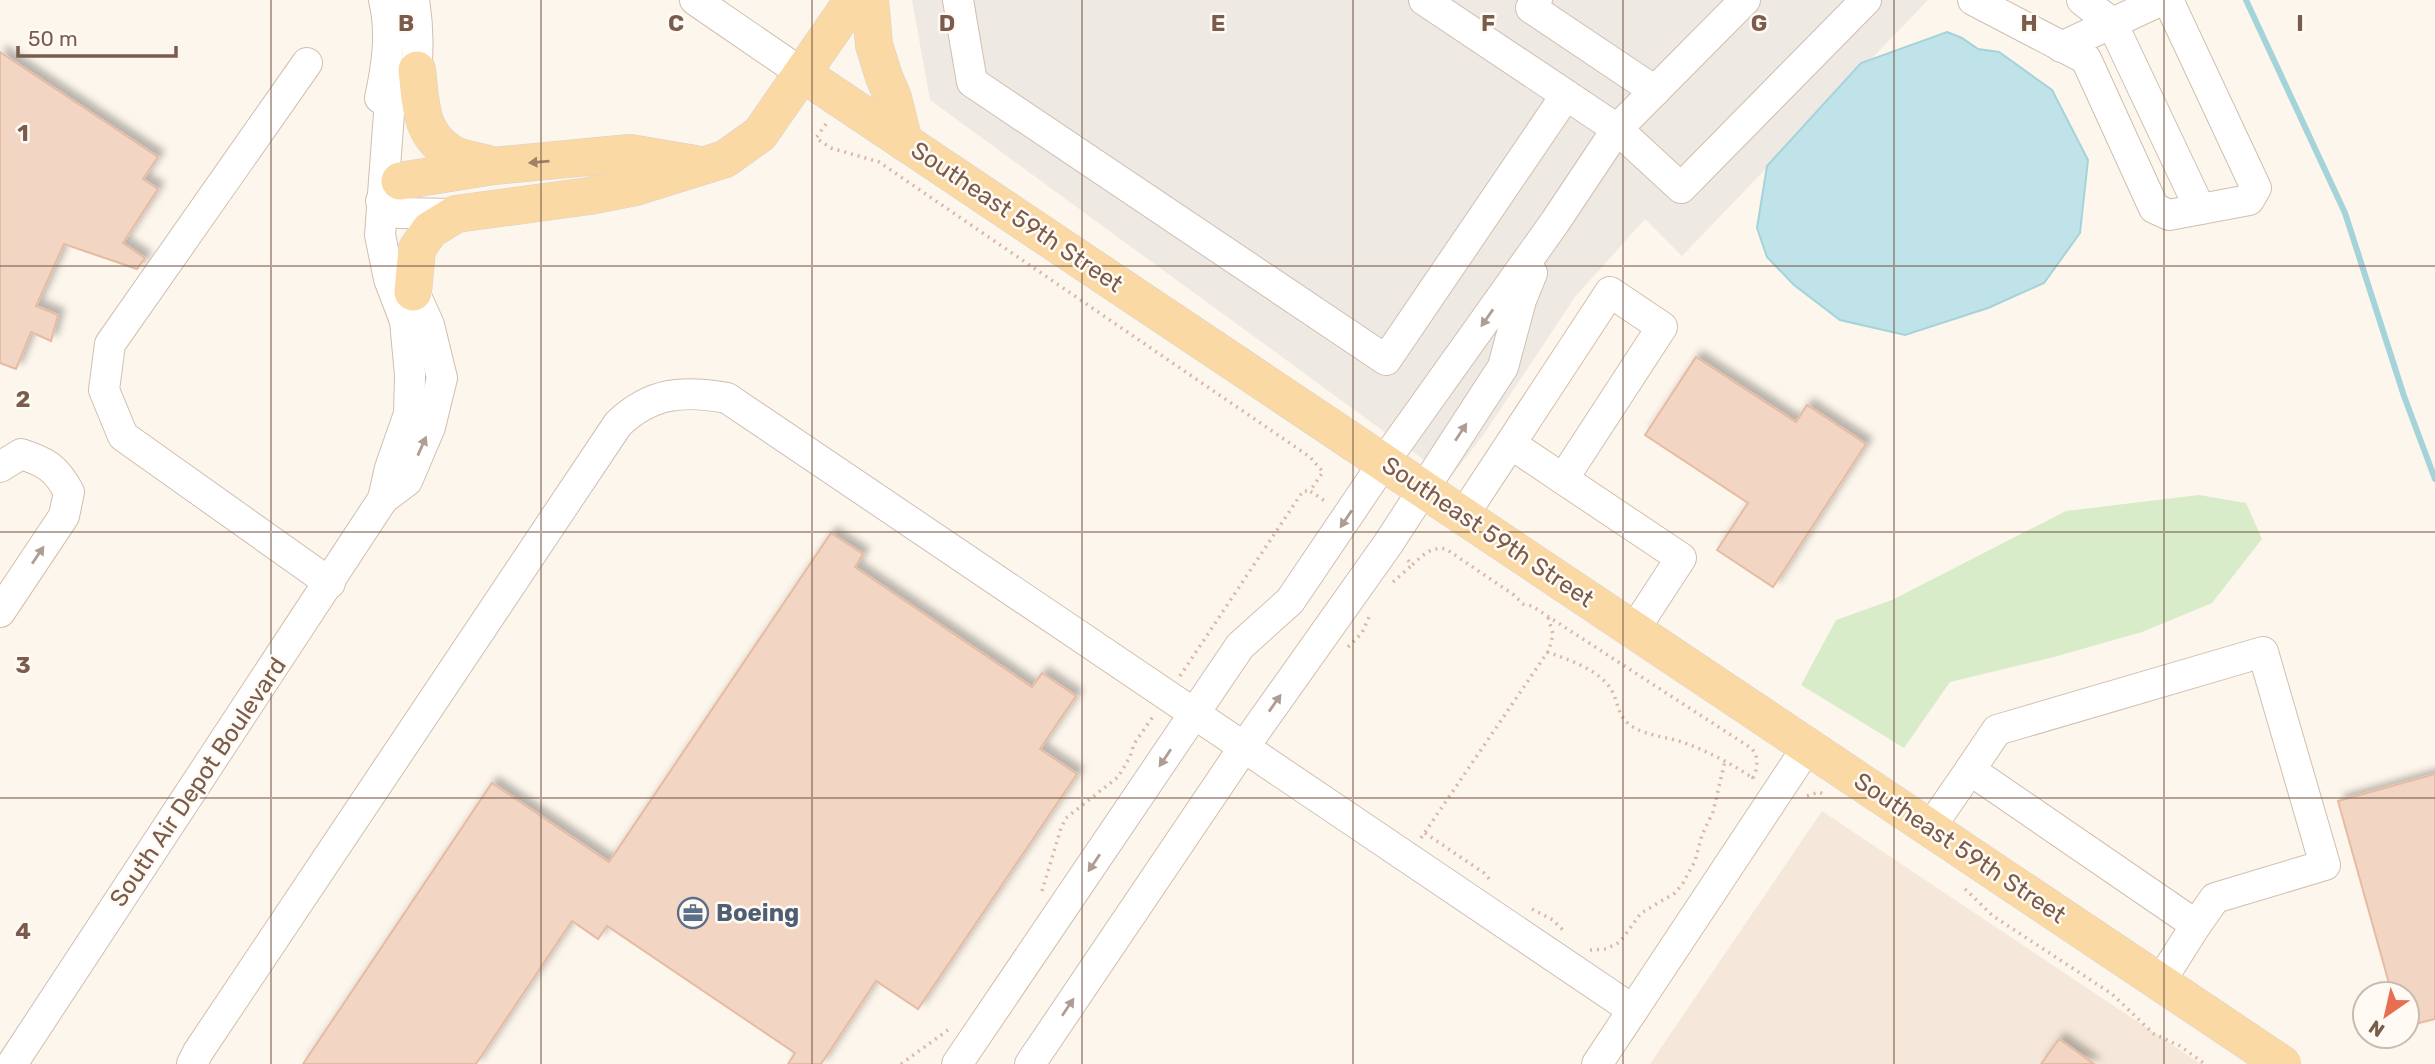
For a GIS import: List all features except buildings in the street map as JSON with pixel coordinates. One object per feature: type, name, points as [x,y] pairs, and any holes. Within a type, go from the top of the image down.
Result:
[{"type":"main road","points":[[413,292],[417,249],[430,230],[456,214],[635,187],[725,159],[760,134],[853,0]]},
{"type":"main road","points":[[870,0],[874,45],[893,98],[904,142]]},
{"type":"main road","name":"Southeast 59th Street","points":[[803,74],[2283,1064]]},
{"type":"main road","points":[[395,81],[435,140],[453,155],[493,166]]},
{"type":"main road","points":[[393,198],[493,166],[630,153],[703,166]]},
{"type":"street","points":[[384,0],[389,19],[403,149],[393,198],[456,214]]},
{"type":"street","points":[[395,81],[419,29],[414,0]]},
{"type":"street","name":"Southeast 59th Street","points":[[695,0],[803,74]]},
{"type":"street","points":[[958,0],[972,82],[1386,360],[1566,95]]},
{"type":"street","points":[[1424,0],[1462,10],[1566,95],[1617,129],[1681,188],[1867,0]]},
{"type":"street","points":[[1537,0],[1531,8],[1655,91]]},
{"type":"street","points":[[957,1064],[1240,646],[1290,601],[1617,129],[1745,0]]},
{"type":"street","points":[[1973,0],[2086,59],[2154,208],[2169,215],[2249,200],[2256,188],[2168,0]]},
{"type":"street","points":[[2082,0],[2112,23],[2200,209]]},
{"type":"street","points":[[2061,47],[2162,0]]},
{"type":"street","points":[[307,63],[110,344],[104,390],[123,436],[330,583]]},
{"type":"street","name":"South Air Depot Boulevard","points":[[395,81],[360,200],[361,240],[376,289],[406,342]]},
{"type":"street","name":"South Air Depot Boulevard","points":[[383,499],[407,481],[430,427],[442,377],[429,326],[402,260],[393,198]]},
{"type":"street","name":"South Air Depot Boulevard","points":[[12,1064],[383,499],[390,468],[409,414],[410,375],[405,321],[389,279],[380,235],[393,198]]},
{"type":"street","points":[[1030,1064],[1244,747],[1388,544],[1503,367],[1521,300],[1555,222]]},
{"type":"street","points":[[1463,516],[1610,292],[1662,327],[1563,478]]},
{"type":"street","points":[[192,1064],[618,424],[631,411],[657,398],[695,392],[727,398],[1633,1010]]},
{"type":"street","points":[[1511,444],[1681,558],[1634,630]]},
{"type":"street","points":[[0,467],[21,454],[45,462],[61,478],[69,492],[64,516],[0,612]]},
{"type":"street","points":[[1930,828],[1997,730],[2263,652],[2325,865],[2215,898],[2160,982]]},
{"type":"street","points":[[1597,1064],[1808,746]]},
{"type":"street","points":[[1970,770],[2196,925]]},
{"type":"path","points":[[1180,676],[1303,491],[1310,491]]},
{"type":"path","points":[[1388,586],[1412,565]]},
{"type":"path","points":[[1346,649],[1362,633],[1369,614]]},
{"type":"path","points":[[1414,842],[1425,833],[1547,652],[1553,640],[1548,617]]},
{"type":"path","points":[[1547,652],[1601,679],[1612,691],[1618,712],[1630,725],[1644,732],[1685,743],[1725,761],[1753,778]]},
{"type":"path","points":[[1040,897],[1066,818],[1118,777],[1134,744],[1160,707]]},
{"type":"path","points":[[1586,949],[1596,951],[1620,942],[1641,913],[1675,893],[1683,883],[1695,861],[1702,835],[1713,812],[1725,761]]},
{"type":"path","points":[[1425,833],[1484,873],[1496,888]]},
{"type":"path","points":[[1526,907],[1553,920],[1570,939]]},
{"type":"path","points":[[901,1064],[955,1023]]},
{"type":"shaded area","points":[[912,0],[1928,0],[1682,256],[1645,219],[1575,297],[1484,434],[1450,478],[930,100]]},
{"type":"shaded area","points":[[1822,811],[2201,1064],[1650,1064]]},
{"type":"green space","points":[[2199,495],[2246,503],[2262,539],[2212,603],[2142,632],[1950,682],[1904,748],[1801,685],[1836,620],[1892,600],[2066,511]]},
{"type":"water","points":[[1947,32],[1978,49],[1999,52],[2052,90],[2088,160],[2080,233],[2044,283],[1988,308],[1905,335],[1840,320],[1794,285],[1767,257],[1757,228],[1767,166],[1861,63]]},
{"type":"waterway","points":[[2246,0],[2345,213],[2404,396],[2435,479]]},
{"type":"place","name":"Boeing","points":[[693,913]]}]
